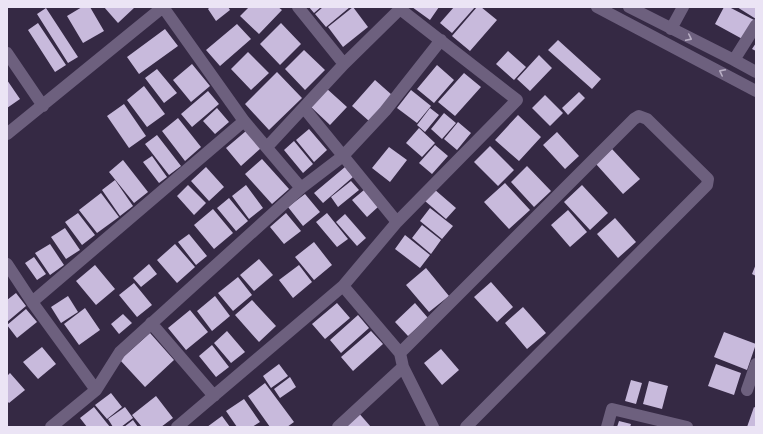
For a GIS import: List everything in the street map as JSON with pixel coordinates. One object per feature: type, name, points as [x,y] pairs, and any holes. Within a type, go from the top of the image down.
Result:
[{"type":"street","points":[[7,134],[163,7],[244,121],[301,188]]},
{"type":"street","points":[[298,7],[344,64]]},
{"type":"street","points":[[597,7],[756,91]]},
{"type":"street","points":[[629,7],[756,72]]},
{"type":"street","points":[[671,29],[683,7]]},
{"type":"street","points":[[177,427],[343,286],[397,222],[516,100],[401,8],[344,64],[267,147]]},
{"type":"street","points":[[734,60],[756,25]]},
{"type":"street","points":[[51,427],[96,390],[120,352],[152,322],[301,188],[343,156],[385,111],[440,40]]},
{"type":"street","points":[[7,52],[43,106]]},
{"type":"street","points":[[304,108],[397,222]]},
{"type":"street","points":[[400,352],[634,119],[639,116],[647,119],[708,179],[707,185],[466,427]]},
{"type":"street","points":[[32,302],[244,121]]},
{"type":"street","points":[[7,264],[32,302],[96,390]]},
{"type":"street","points":[[343,286],[400,352],[403,367],[433,427]]},
{"type":"street","points":[[152,322],[214,396]]},
{"type":"street","points":[[747,390],[756,364]]},
{"type":"street","points":[[338,427],[403,367]]},
{"type":"street","points":[[607,427],[612,409],[687,427]]},
{"type":"building","points":[[82,7],[90,7],[104,31],[83,43],[67,16]]},
{"type":"building","points":[[104,7],[135,7],[118,23]]},
{"type":"building","points":[[210,7],[228,7],[230,10],[216,21],[208,9]]},
{"type":"building","points":[[249,7],[278,7],[282,10],[259,34],[240,16]]},
{"type":"building","points":[[309,7],[321,7],[314,13]]},
{"type":"building","points":[[323,7],[350,7],[326,27],[315,14]]},
{"type":"building","points":[[353,7],[368,27],[343,47],[328,27]]},
{"type":"building","points":[[412,7],[439,7],[430,20]]},
{"type":"building","points":[[454,7],[475,7],[452,33],[440,23]]},
{"type":"building","points":[[477,7],[481,7],[497,20],[470,51],[452,36]]},
{"type":"building","points":[[724,7],[729,7],[756,21],[746,41],[715,24]]},
{"type":"building","points":[[737,7],[756,7],[756,19]]},
{"type":"building","points":[[46,8],[78,57],[68,63],[37,14]]},
{"type":"building","points":[[38,23],[66,65],[55,72],[28,30]]},
{"type":"building","points":[[281,23],[301,44],[280,65],[260,44]]},
{"type":"building","points":[[237,24],[251,39],[220,66],[206,50]]},
{"type":"building","points":[[165,29],[178,46],[139,74],[127,57]]},
{"type":"building","points":[[558,40],[601,79],[592,89],[548,50]]},
{"type":"building","points":[[756,43],[756,51],[752,49]]},
{"type":"building","points":[[304,50],[325,70],[305,90],[285,69]]},
{"type":"building","points":[[508,51],[526,67],[514,80],[496,64]]},
{"type":"building","points":[[248,52],[269,73],[251,90],[231,69]]},
{"type":"building","points":[[539,55],[552,68],[530,91],[517,79]]},
{"type":"building","points":[[192,64],[210,86],[191,102],[173,80]]},
{"type":"building","points":[[437,65],[454,80],[434,103],[417,89]]},
{"type":"building","points":[[157,69],[177,93],[164,103],[145,78]]},
{"type":"building","points":[[277,72],[302,98],[269,130],[245,104]]},
{"type":"building","points":[[464,73],[481,87],[455,116],[438,102]]},
{"type":"building","points":[[7,80],[20,99],[7,108]]},
{"type":"building","points":[[375,80],[392,95],[369,121],[352,106]]},
{"type":"building","points":[[144,86],[165,114],[147,127],[127,100]]},
{"type":"building","points":[[326,88],[347,107],[330,125],[310,106]]},
{"type":"building","points":[[411,90],[431,106],[417,123],[397,108]]},
{"type":"building","points":[[208,91],[219,104],[192,127],[181,114]]},
{"type":"building","points":[[579,92],[585,98],[568,115],[562,108]]},
{"type":"building","points":[[545,95],[563,113],[550,126],[532,108]]},
{"type":"building","points":[[124,104],[146,136],[129,148],[107,116]]},
{"type":"building","points":[[217,108],[229,122],[215,134],[203,121]]},
{"type":"building","points":[[430,108],[439,115],[425,132],[417,125]]},
{"type":"building","points":[[444,113],[456,123],[442,139],[431,129]]},
{"type":"building","points":[[518,115],[541,137],[519,161],[495,140]]},
{"type":"building","points":[[178,118],[201,147],[185,161],[162,131]]},
{"type":"building","points":[[458,122],[471,133],[457,150],[444,139]]},
{"type":"building","points":[[419,128],[435,143],[422,157],[406,143]]},
{"type":"building","points":[[309,129],[327,150],[314,162],[296,140]]},
{"type":"building","points":[[246,131],[261,148],[241,166],[226,148]]},
{"type":"building","points":[[557,132],[579,156],[565,169],[543,145]]},
{"type":"building","points":[[157,135],[181,166],[169,175],[145,144]]},
{"type":"building","points":[[294,141],[313,164],[303,173],[284,150]]},
{"type":"building","points":[[435,145],[448,156],[432,174],[419,163]]},
{"type":"building","points":[[490,146],[514,170],[498,186],[474,162]]},
{"type":"building","points":[[389,147],[407,160],[390,182],[372,168]]},
{"type":"building","points":[[612,149],[640,179],[623,194],[596,164]]},
{"type":"building","points":[[152,156],[167,177],[159,183],[143,162]]},
{"type":"building","points":[[262,159],[289,189],[272,204],[245,174]]},
{"type":"building","points":[[123,160],[148,192],[134,203],[109,172]]},
{"type":"building","points":[[527,166],[551,191],[534,207],[511,182]]},
{"type":"building","points":[[206,167],[224,187],[209,201],[191,181]]},
{"type":"building","points":[[345,167],[353,177],[323,203],[314,193]]},
{"type":"building","points":[[115,180],[133,206],[120,216],[102,190]]},
{"type":"building","points":[[351,181],[359,190],[338,207],[331,197]]},
{"type":"building","points":[[505,183],[530,210],[509,229],[484,202]]},
{"type":"building","points":[[188,185],[206,203],[194,215],[177,196]]},
{"type":"building","points":[[246,185],[263,208],[249,219],[232,196]]},
{"type":"building","points":[[582,185],[608,213],[590,230],[564,202]]},
{"type":"building","points":[[434,189],[456,208],[446,219],[425,201]]},
{"type":"building","points":[[364,190],[378,207],[367,217],[352,200]]},
{"type":"building","points":[[101,193],[119,217],[97,233],[79,210]]},
{"type":"building","points":[[305,194],[320,212],[303,226],[288,207]]},
{"type":"building","points":[[229,198],[248,221],[236,231],[217,208]]},
{"type":"building","points":[[430,208],[453,226],[442,239],[420,221]]},
{"type":"building","points":[[213,209],[233,233],[214,249],[194,225]]},
{"type":"building","points":[[568,210],[587,232],[570,247],[551,225]]},
{"type":"building","points":[[78,213],[95,235],[82,245],[65,222]]},
{"type":"building","points":[[286,213],[301,231],[284,244],[270,227]]},
{"type":"building","points":[[327,213],[348,239],[337,247],[316,222]]},
{"type":"building","points":[[345,214],[366,238],[357,246],[336,222]]},
{"type":"building","points":[[615,218],[636,242],[618,258],[597,234]]},
{"type":"building","points":[[422,225],[441,240],[431,254],[412,238]]},
{"type":"building","points":[[65,228],[80,250],[66,259],[51,237]]},
{"type":"building","points":[[189,234],[207,256],[196,265],[178,242]]},
{"type":"building","points":[[405,235],[430,255],[420,268],[395,249]]},
{"type":"building","points":[[314,242],[332,265],[314,280],[295,257]]},
{"type":"building","points":[[50,244],[64,265],[50,275],[35,253]]},
{"type":"building","points":[[175,244],[195,267],[177,283],[157,260]]},
{"type":"building","points":[[34,257],[46,274],[37,280],[25,263]]},
{"type":"building","points":[[259,259],[273,275],[254,291],[240,275]]},
{"type":"building","points":[[149,264],[157,274],[141,287],[133,278]]},
{"type":"building","points":[[756,264],[756,276],[752,274]]},
{"type":"building","points":[[95,265],[115,289],[96,305],[76,281]]},
{"type":"building","points":[[299,265],[312,282],[293,298],[279,280]]},
{"type":"building","points":[[426,268],[449,296],[429,312],[406,285]]},
{"type":"building","points":[[238,277],[252,295],[233,311],[218,293]]},
{"type":"building","points":[[491,282],[513,307],[497,322],[474,297]]},
{"type":"building","points":[[134,283],[152,305],[137,317],[119,295]]},
{"type":"building","points":[[16,293],[26,306],[7,322],[7,300]]},
{"type":"building","points":[[68,296],[78,312],[61,323],[51,307]]},
{"type":"building","points":[[215,296],[230,316],[212,331],[197,311]]},
{"type":"building","points":[[252,300],[276,326],[259,342],[235,315]]},
{"type":"building","points":[[337,303],[350,318],[325,339],[312,324]]},
{"type":"building","points":[[415,303],[428,318],[408,336],[395,322]]},
{"type":"building","points":[[523,307],[546,333],[527,349],[505,323]]},
{"type":"building","points":[[85,308],[100,330],[79,345],[64,324]]},
{"type":"building","points":[[26,309],[37,322],[17,338],[7,325]]},
{"type":"building","points":[[190,310],[208,332],[186,350],[168,328]]},
{"type":"building","points":[[123,314],[132,323],[119,334],[111,324]]},
{"type":"building","points":[[358,315],[369,328],[341,353],[330,340]]},
{"type":"building","points":[[227,331],[245,352],[231,363],[214,343]]},
{"type":"building","points":[[371,331],[383,344],[353,371],[341,357]]},
{"type":"building","points":[[724,332],[756,344],[747,370],[714,357]]},
{"type":"building","points":[[150,333],[174,360],[145,387],[120,360]]},
{"type":"building","points":[[212,345],[229,367],[216,377],[199,356]]},
{"type":"building","points":[[42,347],[56,364],[38,379],[23,362]]},
{"type":"building","points":[[441,349],[459,370],[442,385],[424,363]]},
{"type":"building","points":[[279,364],[288,376],[271,388],[263,376]]},
{"type":"building","points":[[716,364],[741,373],[734,395],[708,386]]},
{"type":"building","points":[[10,373],[25,390],[9,403],[7,401],[7,376]]},
{"type":"building","points":[[290,377],[296,387],[280,398],[274,389]]},
{"type":"building","points":[[631,380],[642,383],[636,404],[625,401]]},
{"type":"building","points":[[649,381],[668,386],[662,409],[643,404]]},
{"type":"building","points":[[265,383],[294,422],[287,427],[270,427],[248,396]]},
{"type":"building","points":[[111,393],[122,407],[107,419],[95,405]]},
{"type":"building","points":[[156,396],[173,418],[161,427],[142,427],[132,415]]},
{"type":"building","points":[[244,399],[260,422],[252,427],[237,427],[226,411]]},
{"type":"building","points":[[94,407],[110,427],[87,427],[80,418]]},
{"type":"building","points":[[125,407],[133,418],[121,427],[113,427],[108,419]]},
{"type":"building","points":[[754,407],[756,408],[756,427],[747,427]]},
{"type":"building","points":[[357,411],[371,427],[339,427]]},
{"type":"building","points":[[222,416],[230,427],[207,427]]},
{"type":"building","points":[[133,420],[138,427],[124,427]]},
{"type":"building","points":[[619,421],[631,424],[630,427],[617,427]]}]
